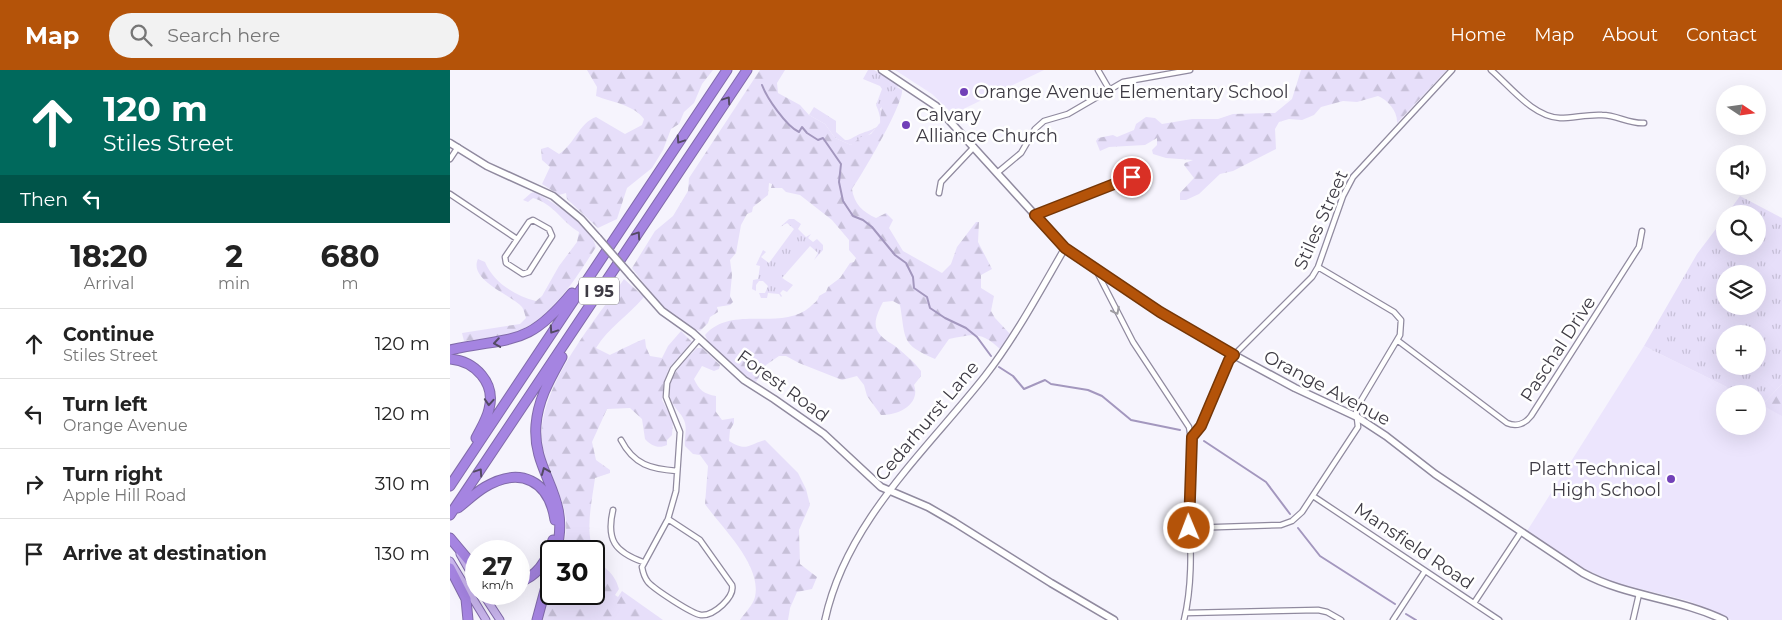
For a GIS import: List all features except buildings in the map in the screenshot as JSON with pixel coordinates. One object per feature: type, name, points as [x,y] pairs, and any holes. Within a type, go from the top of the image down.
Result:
[{"type":"highway","name":"I 95","points":[[450,485],[726,70]]},
{"type":"highway","name":"I 95","points":[[451,514],[746,70]]},
{"type":"highway","points":[[450,350],[506,342],[534,330],[553,316],[600,260]]},
{"type":"highway","points":[[558,540],[561,527],[559,506],[540,457],[536,435],[537,416],[546,387],[588,309]]},
{"type":"highway","points":[[450,359],[468,363],[479,371],[488,387],[490,400],[485,420],[450,485]]},
{"type":"highway","points":[[451,514],[481,489],[497,481],[520,478],[541,486],[552,504],[556,520],[554,536],[544,562],[530,576]]},
{"type":"highway","points":[[450,538],[465,556]]},
{"type":"highway","points":[[450,568],[466,599],[468,620]]},
{"type":"highway","points":[[537,620],[541,605]]},
{"type":"main road","name":"Orange Avenue","points":[[882,70],[929,101],[974,147],[1065,248],[1160,312],[1294,388],[1357,417],[1386,436],[1435,474],[1592,578],[1639,594],[1689,605],[1724,620]]},
{"type":"main road","name":"Forest Road","points":[[450,142],[487,166],[553,196],[580,219],[598,238],[657,306],[699,339],[744,380],[774,398],[824,434],[881,487],[928,507],[1050,583],[1114,620]]},
{"type":"main road","points":[[450,538],[465,563]]},
{"type":"main road","points":[[450,561],[486,620]]},
{"type":"main road","points":[[490,605],[500,620]]},
{"type":"street","points":[[1098,70],[1109,89]]},
{"type":"street","points":[[997,173],[1020,153],[1040,124],[1081,108],[1123,82],[1162,73],[1190,70]]},
{"type":"street","name":"Stiles Street","points":[[1192,437],[1201,426],[1229,360],[1306,284],[1318,266],[1343,196],[1353,177],[1452,70]]},
{"type":"street","points":[[1491,70],[1535,108],[1546,115],[1563,118],[1602,114],[1631,124],[1644,124]]},
{"type":"street","points":[[450,159],[458,147]]},
{"type":"street","points":[[939,193],[941,182],[974,147]]},
{"type":"street","points":[[1035,215],[1132,177]]},
{"type":"street","points":[[450,194],[517,239]]},
{"type":"street","points":[[533,220],[549,229],[552,234],[551,239],[526,274],[505,261],[517,239],[529,222],[533,220]]},
{"type":"street","name":"Paschal Drive","points":[[1397,340],[1507,423],[1521,424],[1531,416],[1600,310],[1639,247],[1642,231]]},
{"type":"street","name":"Cedarhurst Lane","points":[[825,620],[840,570],[889,491],[997,360],[1013,337],[1065,248]]},
{"type":"street","points":[[1189,528],[1288,523],[1299,516],[1358,427],[1356,409],[1397,340],[1401,324],[1397,314],[1318,266]]},
{"type":"street","points":[[1095,267],[1133,342],[1188,423],[1192,437],[1189,528],[1190,576],[1184,620]]},
{"type":"street","points":[[668,519],[693,534],[703,544],[732,584],[730,596],[708,614],[695,613],[648,582],[644,574],[643,562],[668,519],[674,503],[680,432],[667,402],[666,387],[673,369],[699,339]]},
{"type":"street","points":[[621,440],[629,454],[641,464],[653,469],[677,471]]},
{"type":"street","name":"Mansfield Road","points":[[1313,496],[1499,620]]},
{"type":"street","points":[[613,510],[610,527],[614,542],[627,555],[643,562]]},
{"type":"street","points":[[1474,603],[1521,532]]},
{"type":"street","points":[[1393,620],[1425,571]]},
{"type":"street","points":[[1633,620],[1639,594]]},
{"type":"street","points":[[1186,613],[1318,610],[1328,612],[1341,620]]},
{"type":"shaded area","name":"Orange Avenue Elementary School","points":[[895,70],[1044,70],[953,114],[932,94]]},
{"type":"shaded area","name":"Platt Technical High School","points":[[1644,346],[1723,385],[1716,385],[1716,435],[1766,435],[1766,407],[1782,415],[1782,620],[1731,620],[1689,601],[1612,582],[1583,568],[1527,531]]},
{"type":"green space","points":[[587,70],[713,70],[702,84],[694,103],[684,112],[679,124],[671,129],[663,150],[652,168],[627,188],[617,219],[598,228],[567,199],[566,193],[559,195],[542,184],[550,167],[542,160],[541,149],[548,147],[559,154],[569,145],[585,124],[596,117],[625,134],[642,125],[644,119],[629,107],[596,96],[597,87]]},
{"type":"green space","points":[[760,70],[785,70],[777,83],[778,93],[800,105],[809,115],[825,124],[835,138],[851,145],[861,137],[871,134],[880,123],[882,103],[897,87],[902,90],[890,123],[852,189],[857,203],[867,213],[876,218],[886,213],[893,220],[889,228],[903,251],[942,273],[951,264],[957,247],[976,222],[979,222],[978,242],[992,269],[981,275],[981,288],[994,296],[991,311],[1010,334],[1000,349],[987,339],[976,335],[949,339],[935,359],[910,344],[904,333],[900,305],[893,301],[883,302],[877,316],[877,331],[885,340],[907,356],[921,371],[921,376],[914,385],[914,398],[907,408],[901,411],[881,415],[867,396],[864,385],[857,376],[842,380],[786,356],[779,356],[766,365],[756,382],[734,368],[720,356],[705,335],[716,326],[729,321],[785,318],[798,314],[810,307],[819,296],[826,292],[828,287],[840,278],[850,263],[854,262],[856,258],[849,250],[849,240],[832,220],[800,195],[786,192],[782,188],[771,188],[772,184],[769,183],[768,195],[753,207],[752,212],[747,214],[741,225],[736,253],[730,260],[732,275],[730,296],[733,302],[730,305],[717,307],[718,312],[710,317],[708,323],[700,331],[690,327],[671,314],[632,268],[655,231],[673,216],[688,191],[689,178]]},
{"type":"green space","points":[[868,70],[874,70],[899,85],[880,109],[883,115],[879,123],[876,105],[882,89],[880,86],[863,79]]},
{"type":"green space","points":[[1301,70],[1447,70],[1397,123],[1392,107],[1378,96],[1357,102],[1343,101],[1321,107],[1314,115],[1302,120],[1289,119],[1279,122],[1275,129],[1276,149],[1233,171],[1220,174],[1199,194],[1186,200],[1180,200],[1180,193],[1194,178],[1184,165],[1193,160],[1166,158],[1153,154],[1152,150],[1157,145],[1157,138],[1145,145],[1109,147],[1100,151],[1096,141],[1098,138],[1113,135],[1117,137],[1134,130],[1136,124],[1146,117],[1155,118],[1162,124],[1192,119],[1218,119],[1233,114],[1275,113],[1292,99]]},
{"type":"green space","points":[[814,107],[836,121],[836,132],[845,140],[877,127],[851,145],[835,138],[825,124],[809,115]]},
{"type":"green space","points":[[535,192],[580,223],[593,239],[596,247],[560,298],[537,320],[510,334],[464,341],[462,333],[520,324],[526,318],[522,307],[517,302],[492,286],[479,274],[477,267],[478,259],[485,262],[499,282],[520,296],[536,301],[542,296],[559,266],[577,242],[579,232],[547,204],[533,198],[528,202],[523,200]]},
{"type":"green space","points":[[1740,196],[1757,205],[1734,205]]},
{"type":"green space","points":[[1766,210],[1782,218],[1782,384],[1766,401],[1766,385],[1723,385],[1644,346],[1697,254],[1716,229],[1716,255],[1766,255]]},
{"type":"green space","points":[[789,219],[794,219],[801,224],[798,229],[806,237],[811,234],[808,238],[813,242],[817,239],[823,245],[823,250],[814,260],[818,253],[810,246],[782,278],[793,285],[787,292],[783,290],[780,293],[781,297],[779,294],[768,293],[767,298],[761,298],[759,293],[765,293],[768,286],[763,281],[759,281],[756,285],[756,291],[752,289],[753,280],[758,279],[760,266],[756,265],[763,250],[766,252],[761,257],[769,263],[794,229],[787,223],[780,227]]},
{"type":"green space","points":[[624,279],[644,297],[607,334],[596,348],[610,355],[645,339],[650,356],[662,358],[668,346],[681,331],[692,342],[669,368],[664,382],[662,400],[673,421],[672,435],[667,440],[667,445],[658,447],[645,439],[642,419],[630,408],[607,409],[592,442],[596,460],[610,470],[610,473],[595,478],[589,527],[591,540],[565,540],[566,522],[564,510],[543,448],[542,427],[547,405],[556,382],[583,337]]},
{"type":"green space","points":[[697,348],[702,348],[720,365],[719,369],[714,371],[702,366],[694,379],[702,391],[716,396],[716,412],[722,420],[734,418],[729,441],[744,447],[765,440],[798,473],[806,489],[810,505],[799,530],[800,564],[817,577],[812,589],[797,592],[790,608],[788,620],[740,620],[755,597],[756,585],[753,572],[739,547],[705,504],[708,466],[700,455],[693,454],[685,446],[685,423],[670,396],[671,380],[680,366]]},
{"type":"green space","points":[[1782,384],[1782,416],[1766,407],[1766,401]]},
{"type":"green space","points":[[605,568],[617,583],[619,589],[615,595],[618,597],[622,591],[663,620],[542,620],[546,605],[605,605]]},
{"type":"waterway","points":[[762,85],[768,97],[788,124],[799,132],[802,127],[807,133],[818,140],[823,138],[841,164],[839,182],[843,201],[853,216],[863,220],[872,227],[895,255],[906,263],[913,277],[914,288],[927,297],[930,308],[966,328],[977,337],[991,356]]},
{"type":"waterway","points":[[999,367],[1013,376],[1024,389],[1045,380],[1051,384],[1088,390],[1102,396],[1131,420],[1180,430]]},
{"type":"waterway","points":[[1204,441],[1266,482],[1290,514]]},
{"type":"waterway","points":[[1298,528],[1320,556],[1395,604]]},
{"type":"waterway","points":[[1406,614],[1416,620]]},
{"type":"place","name":"Orange Avenue Elementary School","points":[[964,92]]},
{"type":"place","name":"Calvary Alliance Church","points":[[906,125]]},
{"type":"place","name":"Platt Technical High School","points":[[1671,479]]},
{"type":"route","points":[[1132,177],[1035,215],[1065,248],[1160,312],[1234,355],[1229,360],[1201,426],[1192,437],[1189,466],[1189,528]]}]
